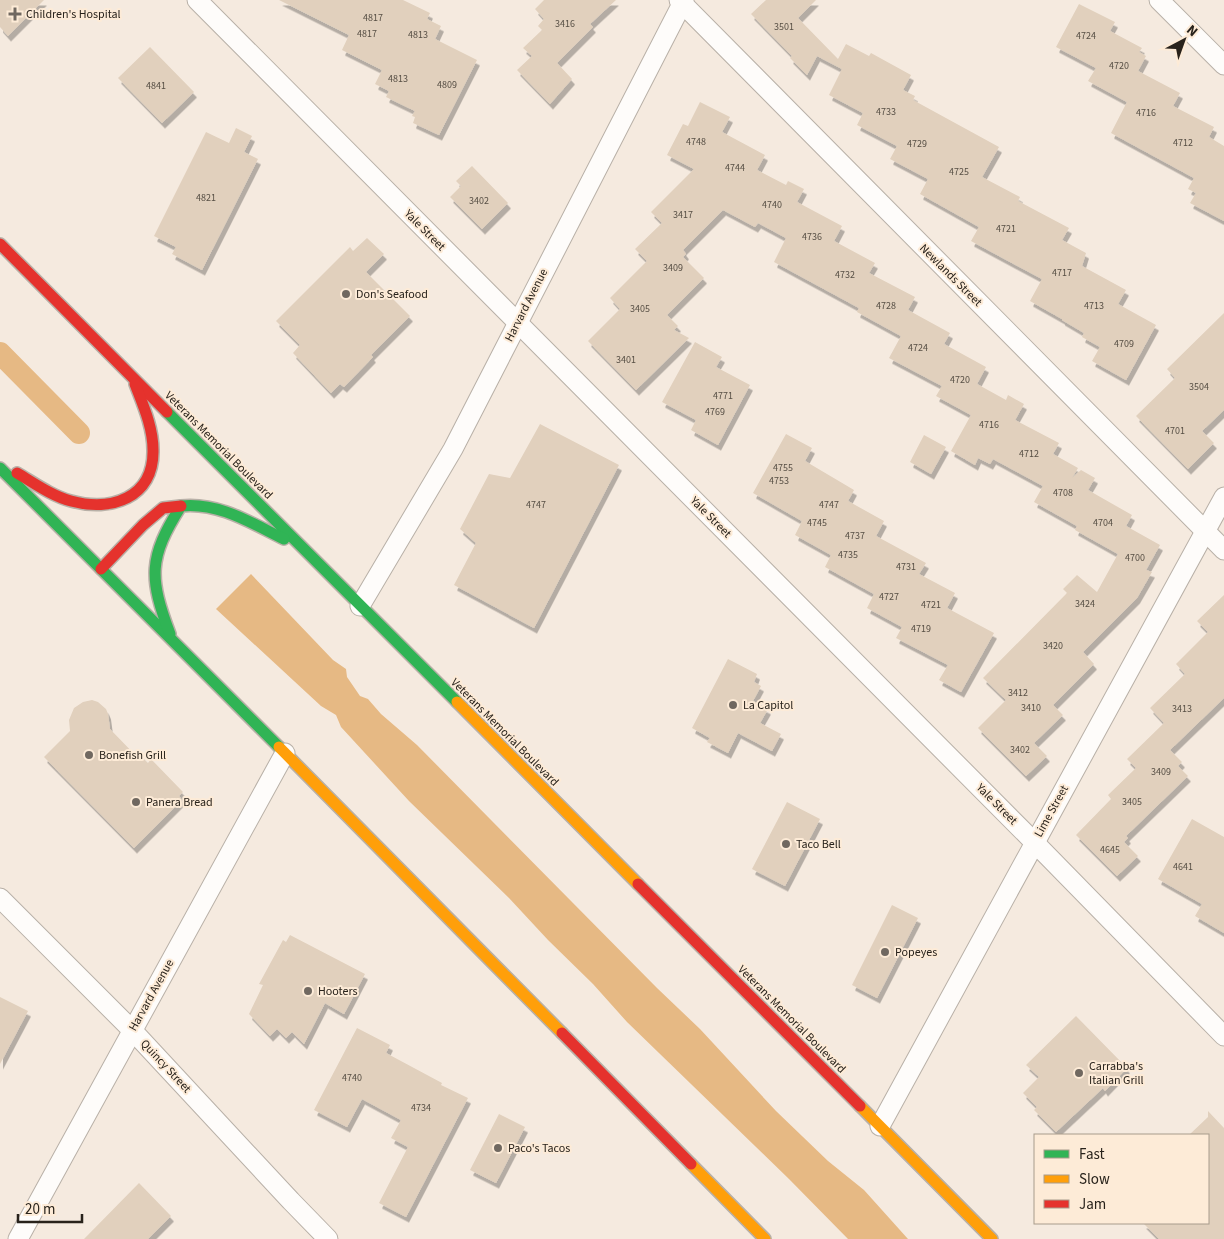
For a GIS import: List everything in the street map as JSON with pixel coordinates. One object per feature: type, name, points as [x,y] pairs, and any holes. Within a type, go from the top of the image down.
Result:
[{"type":"main road","name":"Veterans Memorial Boulevard","points":[[0,244],[992,1239]]},
{"type":"main road","points":[[0,466],[70,501],[113,504],[128,498],[142,486],[153,459],[148,422],[133,378]]},
{"type":"main road","points":[[0,466],[765,1239]]},
{"type":"main road","points":[[101,569],[143,525],[163,508],[199,504],[214,507],[303,549]]},
{"type":"main road","points":[[172,640],[161,611],[154,566],[166,529],[181,506]]},
{"type":"street","name":"Yale Street","points":[[197,0],[1034,842],[1224,1036]]},
{"type":"street","points":[[1159,0],[1224,65]]},
{"type":"street","name":"Harvard Avenue","points":[[360,606],[453,449],[681,1]]},
{"type":"street","name":"Newlands Street","points":[[681,1],[1224,550]]},
{"type":"street","name":"Lime Street","points":[[880,1126],[1224,497]]},
{"type":"street","name":"Harvard Avenue","points":[[18,1239],[285,753]]},
{"type":"street","name":"Quincy Street","points":[[0,898],[132,1030],[328,1239]]},
{"type":"shaded area","points":[[251,574],[333,660],[346,669],[347,677],[360,696],[368,699],[381,714],[417,745],[657,988],[700,1029],[776,1111],[828,1161],[864,1190],[908,1239],[848,1239],[627,1022],[593,984],[509,898],[409,801],[341,727],[336,715],[321,706],[216,609]]},
{"type":"building","name":"Children's Hospital","points":[[0,0],[44,0],[8,36],[0,27]]},
{"type":"building","points":[[279,0],[403,0],[430,13],[427,19],[441,26],[435,39],[477,60],[439,135],[413,123],[415,117],[412,116],[415,111],[386,97],[389,91],[375,84],[382,70],[342,50],[349,35]]},
{"type":"building","points":[[544,0],[616,0],[590,24],[593,27],[557,63],[572,79],[550,104],[517,70],[532,56],[523,48],[542,30],[538,26],[544,19],[535,9]]},
{"type":"building","points":[[766,0],[816,0],[798,18],[838,59],[846,44],[869,56],[871,53],[911,75],[903,90],[915,96],[913,100],[999,147],[982,177],[1020,197],[1018,201],[1069,228],[1062,240],[1086,253],[1082,266],[1126,290],[1118,304],[1156,325],[1126,380],[1092,361],[1100,347],[1082,337],[1084,333],[1030,301],[1042,279],[971,241],[979,227],[920,194],[928,179],[890,159],[897,146],[857,125],[863,113],[829,95],[842,69],[817,56],[807,75],[790,58],[792,56],[751,14]]},
{"type":"building","points":[[1079,4],[1115,22],[1110,31],[1142,48],[1139,52],[1146,56],[1138,71],[1180,93],[1173,106],[1214,127],[1209,137],[1224,146],[1224,221],[1190,203],[1196,193],[1188,189],[1194,178],[1111,133],[1127,102],[1088,81],[1096,68],[1056,47]]},
{"type":"building","points":[[150,47],[194,92],[162,123],[118,78]]},
{"type":"building","points":[[700,102],[730,117],[722,132],[765,155],[757,170],[786,185],[788,181],[804,189],[797,202],[842,226],[834,241],[875,263],[869,273],[915,297],[908,310],[950,333],[944,344],[986,367],[977,384],[1006,400],[1008,395],[1024,404],[1015,420],[1059,443],[1053,454],[1078,468],[1072,478],[1081,470],[1095,478],[1088,490],[1132,515],[1126,526],[1160,545],[1146,570],[1152,572],[1137,598],[1083,652],[1094,664],[1053,705],[1063,715],[1034,743],[1047,756],[1026,776],[978,728],[1006,700],[983,678],[1067,593],[1063,589],[1077,575],[1097,592],[1118,554],[1075,530],[1077,526],[1034,502],[1043,486],[993,459],[990,464],[978,458],[975,465],[951,451],[971,415],[936,396],[942,386],[889,358],[901,336],[857,312],[859,308],[774,262],[786,238],[758,223],[755,227],[723,210],[683,250],[686,254],[683,257],[704,278],[667,315],[678,326],[674,330],[689,338],[636,390],[588,341],[620,309],[610,298],[647,261],[635,249],[662,223],[651,212],[694,169],[667,155],[683,124],[688,126]]},
{"type":"building","points":[[236,128],[252,136],[244,152],[258,159],[202,270],[172,254],[176,247],[154,236],[206,132],[229,143]]},
{"type":"building","points":[[472,166],[508,203],[482,229],[450,197],[461,186],[456,181]]},
{"type":"building","name":"Don's Seafood","points":[[367,238],[384,254],[366,272],[410,316],[371,355],[373,357],[344,387],[340,384],[331,393],[293,353],[300,345],[276,321],[350,247],[353,251]]},
{"type":"building","points":[[1224,313],[1224,410],[1202,431],[1214,443],[1188,469],[1136,416],[1175,378],[1167,369]]},
{"type":"building","points":[[695,342],[722,357],[716,367],[750,385],[718,445],[691,430],[696,420],[662,402]]},
{"type":"building","points":[[540,424],[619,465],[534,628],[454,585],[476,543],[460,529],[489,474],[510,478]]},
{"type":"building","points":[[786,434],[812,448],[805,461],[854,490],[848,501],[884,521],[876,536],[926,563],[919,574],[955,593],[947,608],[994,633],[961,692],[939,680],[948,665],[896,638],[902,627],[867,608],[874,594],[825,567],[831,555],[795,535],[802,521],[753,493]]},
{"type":"building","points":[[924,435],[946,447],[931,474],[910,462]]},
{"type":"building","points":[[1224,595],[1224,698],[1170,750],[1182,762],[1178,766],[1188,776],[1126,836],[1128,838],[1124,842],[1138,856],[1117,876],[1076,835],[1111,799],[1108,795],[1136,768],[1127,759],[1164,723],[1150,708],[1185,674],[1176,664],[1208,632],[1197,621]]},
{"type":"building","name":"La Capitol","points":[[728,659],[757,674],[754,682],[761,686],[753,701],[768,709],[760,723],[781,734],[772,751],[738,733],[728,753],[707,742],[710,738],[692,728]]},
{"type":"building","points":[[92,700],[98,702],[106,709],[110,729],[140,760],[143,758],[148,763],[151,759],[183,792],[179,796],[182,800],[134,848],[44,757],[70,731],[69,720],[74,708],[83,702]]},
{"type":"building","name":"Taco Bell","points":[[787,802],[820,819],[785,886],[752,869]]},
{"type":"building","points":[[1192,819],[1224,837],[1224,933],[1195,916],[1202,904],[1158,879]]},
{"type":"building","name":"Popeyes","points":[[892,905],[918,918],[877,998],[852,985]]},
{"type":"building","name":"Hooters","points":[[290,935],[365,974],[344,1014],[325,1003],[304,1044],[292,1032],[286,1038],[277,1029],[270,1036],[249,1014],[263,985],[259,984],[283,940],[286,942]]},
{"type":"building","points":[[0,997],[28,1011],[0,1064]]},
{"type":"building","name":"Carrabba's Italian Grill","points":[[1076,1016],[1127,1068],[1105,1091],[1103,1088],[1056,1132],[1034,1110],[1037,1107],[1023,1093],[1039,1077],[1026,1065]]},
{"type":"building","points":[[357,1028],[390,1045],[386,1053],[442,1083],[441,1085],[468,1098],[406,1217],[379,1203],[408,1147],[391,1138],[401,1120],[362,1099],[347,1127],[314,1110]]},
{"type":"building","points":[[1208,1111],[1224,1128],[1224,1239],[1159,1239],[1144,1224],[1209,1224],[1209,1134],[1190,1134],[1208,1117]]},
{"type":"building","name":"Paco's Tacos","points":[[499,1114],[525,1127],[496,1183],[470,1170]]},
{"type":"building","points":[[139,1183],[171,1216],[148,1239],[84,1239]]},
{"type":"waterway","points":[[0,353],[79,433]]},
{"type":"traffic: fast","points":[[167,412],[457,702]]},
{"type":"traffic: fast","points":[[0,468],[279,747]]},
{"type":"traffic: fast","points":[[170,634],[158,598],[155,568],[162,540],[181,506],[208,507],[222,510],[247,520],[284,539]]},
{"type":"traffic: slow","points":[[457,702],[638,884]]},
{"type":"traffic: slow","points":[[279,747],[562,1033]]},
{"type":"traffic: slow","points":[[860,1106],[992,1239]]},
{"type":"traffic: slow","points":[[691,1164],[765,1239]]},
{"type":"traffic: jam","points":[[0,244],[167,412]]},
{"type":"traffic: jam","points":[[17,473],[57,496],[86,504],[115,502],[127,498],[138,490],[146,480],[151,466],[153,441],[135,384]]},
{"type":"traffic: jam","points":[[101,569],[143,525],[163,508],[181,506]]},
{"type":"traffic: jam","points":[[638,884],[860,1106]]},
{"type":"traffic: jam","points":[[562,1033],[691,1164]]},
{"type":"place","name":"Children's Hospital","points":[[15,14]]},
{"type":"place","name":"Don's Seafood","points":[[346,294]]},
{"type":"place","name":"La Capitol","points":[[733,705]]},
{"type":"place","name":"Bonefish Grill","points":[[89,755]]},
{"type":"place","name":"Panera Bread","points":[[136,802]]},
{"type":"place","name":"Taco Bell","points":[[786,844]]},
{"type":"place","name":"Popeyes","points":[[885,952]]},
{"type":"place","name":"Hooters","points":[[308,991]]},
{"type":"place","name":"Carrabba's Italian Grill","points":[[1079,1073]]},
{"type":"place","name":"Paco's Tacos","points":[[498,1148]]}]
